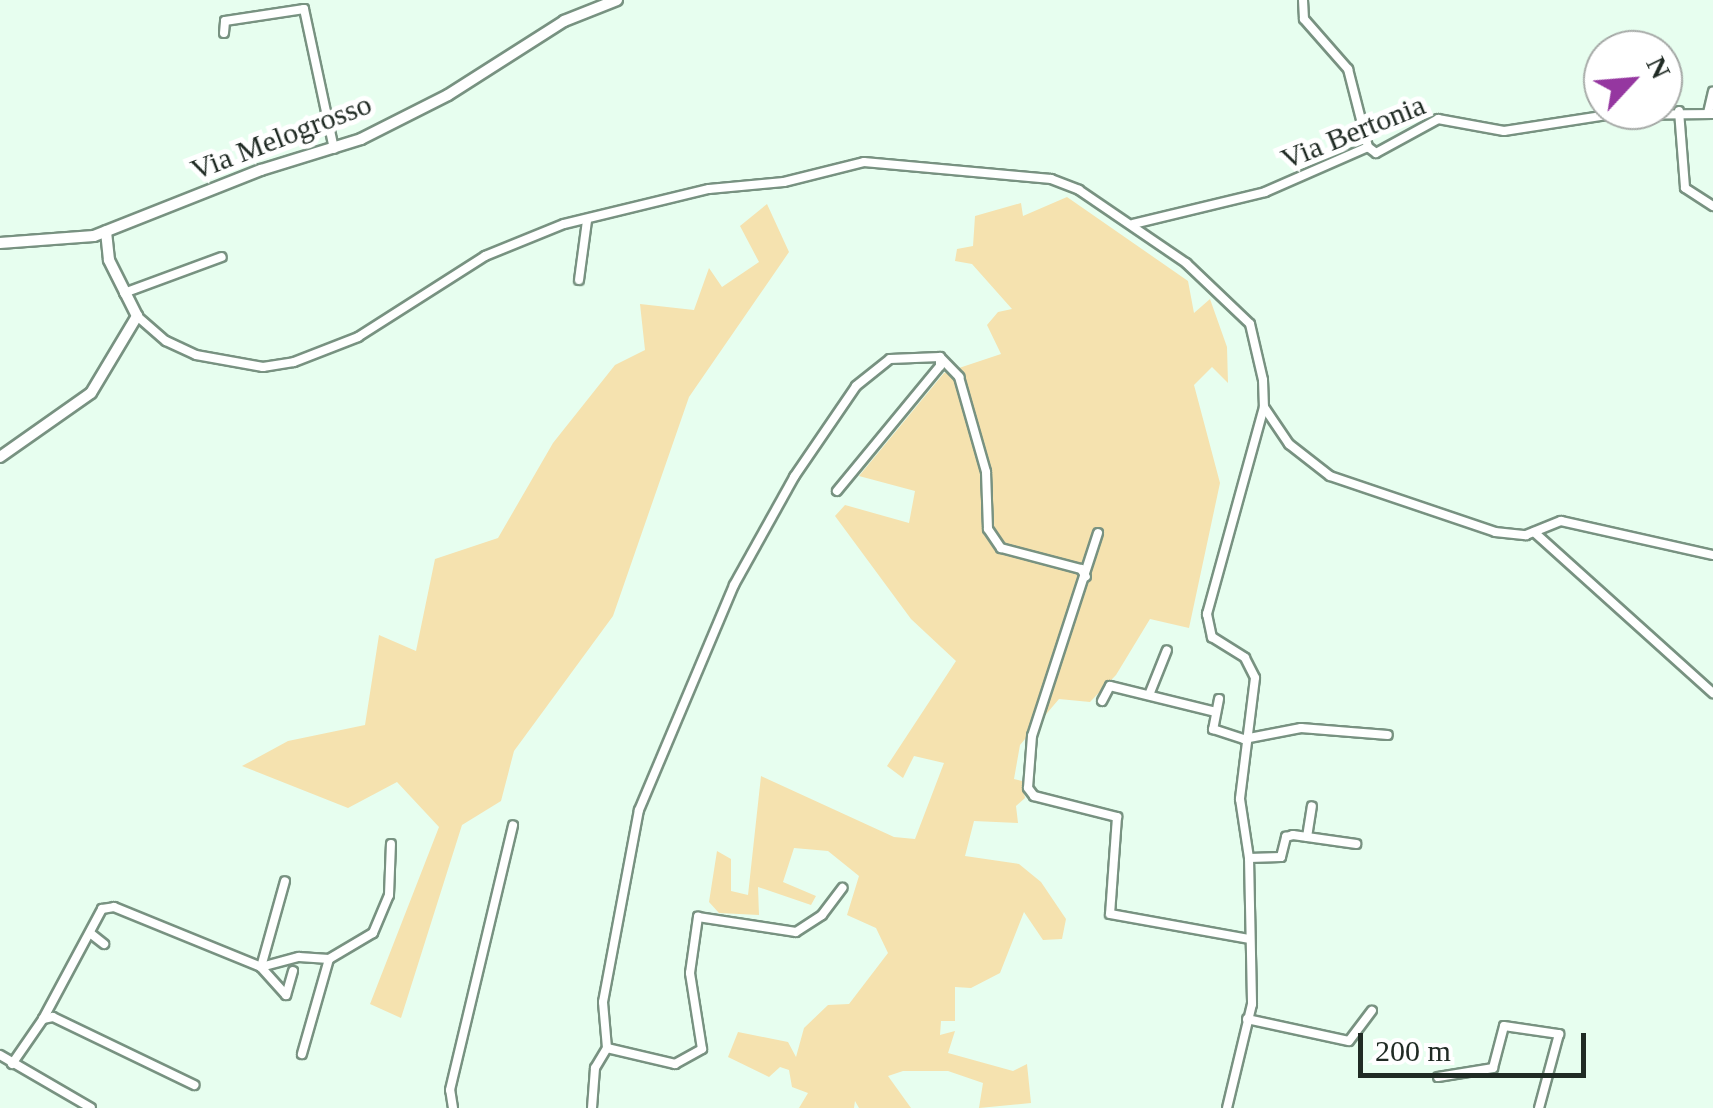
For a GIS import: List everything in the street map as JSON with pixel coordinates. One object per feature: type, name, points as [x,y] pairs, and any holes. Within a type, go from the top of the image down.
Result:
[{"type":"street","name":"Via Melogrosso","points":[[0,243],[66,241],[106,230],[334,149],[448,95],[564,21],[617,0]]},
{"type":"street","points":[[1302,0],[1304,19],[1348,70],[1368,147]]},
{"type":"street","points":[[224,33],[226,21],[305,4],[334,149]]},
{"type":"street","points":[[1711,114],[1713,92]]},
{"type":"street","name":"Via Bertonia","points":[[1683,112],[1711,114]]},
{"type":"street","name":"Via Bertonia","points":[[1133,224],[1265,192],[1368,147],[1376,153],[1438,118],[1504,132],[1583,123]]},
{"type":"street","points":[[1681,130],[1685,188],[1713,206]]},
{"type":"street","points":[[106,230],[109,260],[124,293],[137,316],[166,342],[196,355],[263,367],[294,362],[358,337],[485,256],[588,221],[709,189],[784,182],[864,162],[1051,179],[1133,224],[1218,289],[1250,324],[1261,351],[1264,406],[1207,614],[1212,637],[1253,668],[1240,799],[1249,858],[1247,1019],[1227,1108]]},
{"type":"street","points":[[579,280],[588,221]]},
{"type":"street","points":[[124,293],[222,257]]},
{"type":"street","points":[[0,457],[91,393],[137,316]]},
{"type":"street","points":[[836,491],[940,366],[940,357]]},
{"type":"street","points":[[592,1108],[595,1068],[607,1048],[603,1002],[638,810],[734,585],[794,477],[856,386],[890,360],[940,357],[959,377],[978,440],[988,530],[1001,548],[1081,569],[1086,577]]},
{"type":"street","points":[[1264,406],[1289,444],[1330,476],[1495,532],[1534,532],[1561,521],[1713,555]]},
{"type":"street","points":[[1534,532],[1713,694]]},
{"type":"street","points":[[1098,533],[1032,736],[1028,788],[1034,796],[1117,818],[1110,914],[1250,940]]},
{"type":"street","points":[[1148,696],[1167,650]]},
{"type":"street","points":[[1102,701],[1110,686],[1216,712]]},
{"type":"street","points":[[1219,699],[1212,729],[1244,739],[1300,728],[1388,735]]},
{"type":"street","points":[[1308,837],[1312,806]]},
{"type":"street","points":[[452,1108],[450,1090],[513,825]]},
{"type":"street","points":[[1249,858],[1281,857],[1286,837],[1356,844]]},
{"type":"street","points":[[261,967],[299,957],[328,958],[373,933],[390,895],[391,844]]},
{"type":"street","points":[[261,967],[286,881]]},
{"type":"street","points":[[607,1048],[676,1064],[702,1048],[690,973],[698,917],[796,932],[822,915],[842,888]]},
{"type":"street","points":[[12,1064],[42,1019],[102,910],[114,907],[261,967],[286,995],[292,971]]},
{"type":"street","points":[[90,933],[104,944]]},
{"type":"street","points":[[302,1054],[328,958]]},
{"type":"street","points":[[1247,1019],[1349,1040],[1372,1011]]},
{"type":"street","points":[[42,1019],[53,1017],[194,1085]]},
{"type":"street","points":[[1438,1077],[1493,1068],[1504,1026],[1559,1034],[1538,1108]]},
{"type":"street","points":[[0,1055],[91,1108]]},
{"type":"shaded area","points":[[1067,197],[1188,281],[1194,313],[1210,299],[1227,347],[1228,383],[1212,367],[1194,385],[1220,483],[1189,628],[1150,619],[1116,675],[1090,702],[1059,699],[1020,745],[1014,779],[1022,781],[1025,798],[1016,806],[1018,823],[974,821],[965,856],[1019,864],[1041,882],[1066,919],[1062,939],[1043,940],[1024,912],[1000,973],[971,988],[955,987],[955,1021],[941,1021],[940,1035],[955,1031],[948,1053],[1013,1071],[1027,1064],[1031,1103],[979,1108],[983,1083],[948,1071],[903,1071],[888,1076],[911,1108],[859,1108],[855,1101],[854,1108],[799,1108],[808,1093],[792,1087],[789,1070],[780,1067],[769,1077],[728,1057],[738,1032],[788,1042],[796,1057],[804,1028],[828,1005],[849,1004],[888,953],[876,928],[847,915],[859,876],[828,851],[794,848],[783,882],[816,896],[811,905],[758,887],[759,915],[719,913],[709,902],[717,851],[731,859],[731,891],[748,895],[761,776],[894,837],[915,839],[944,763],[914,756],[903,778],[887,766],[956,661],[911,619],[835,516],[845,505],[909,523],[915,491],[859,476],[944,373],[1001,354],[987,325],[998,312],[1012,309],[972,264],[955,261],[957,249],[973,246],[975,216],[1021,203],[1023,216]]},
{"type":"shaded area","points":[[767,204],[789,252],[689,397],[613,616],[514,751],[501,801],[462,825],[401,1018],[370,1004],[439,827],[397,782],[348,808],[242,766],[288,741],[365,725],[379,635],[416,651],[435,559],[498,538],[553,443],[615,365],[645,350],[640,304],[694,310],[709,268],[722,287],[759,262],[740,226]]}]
